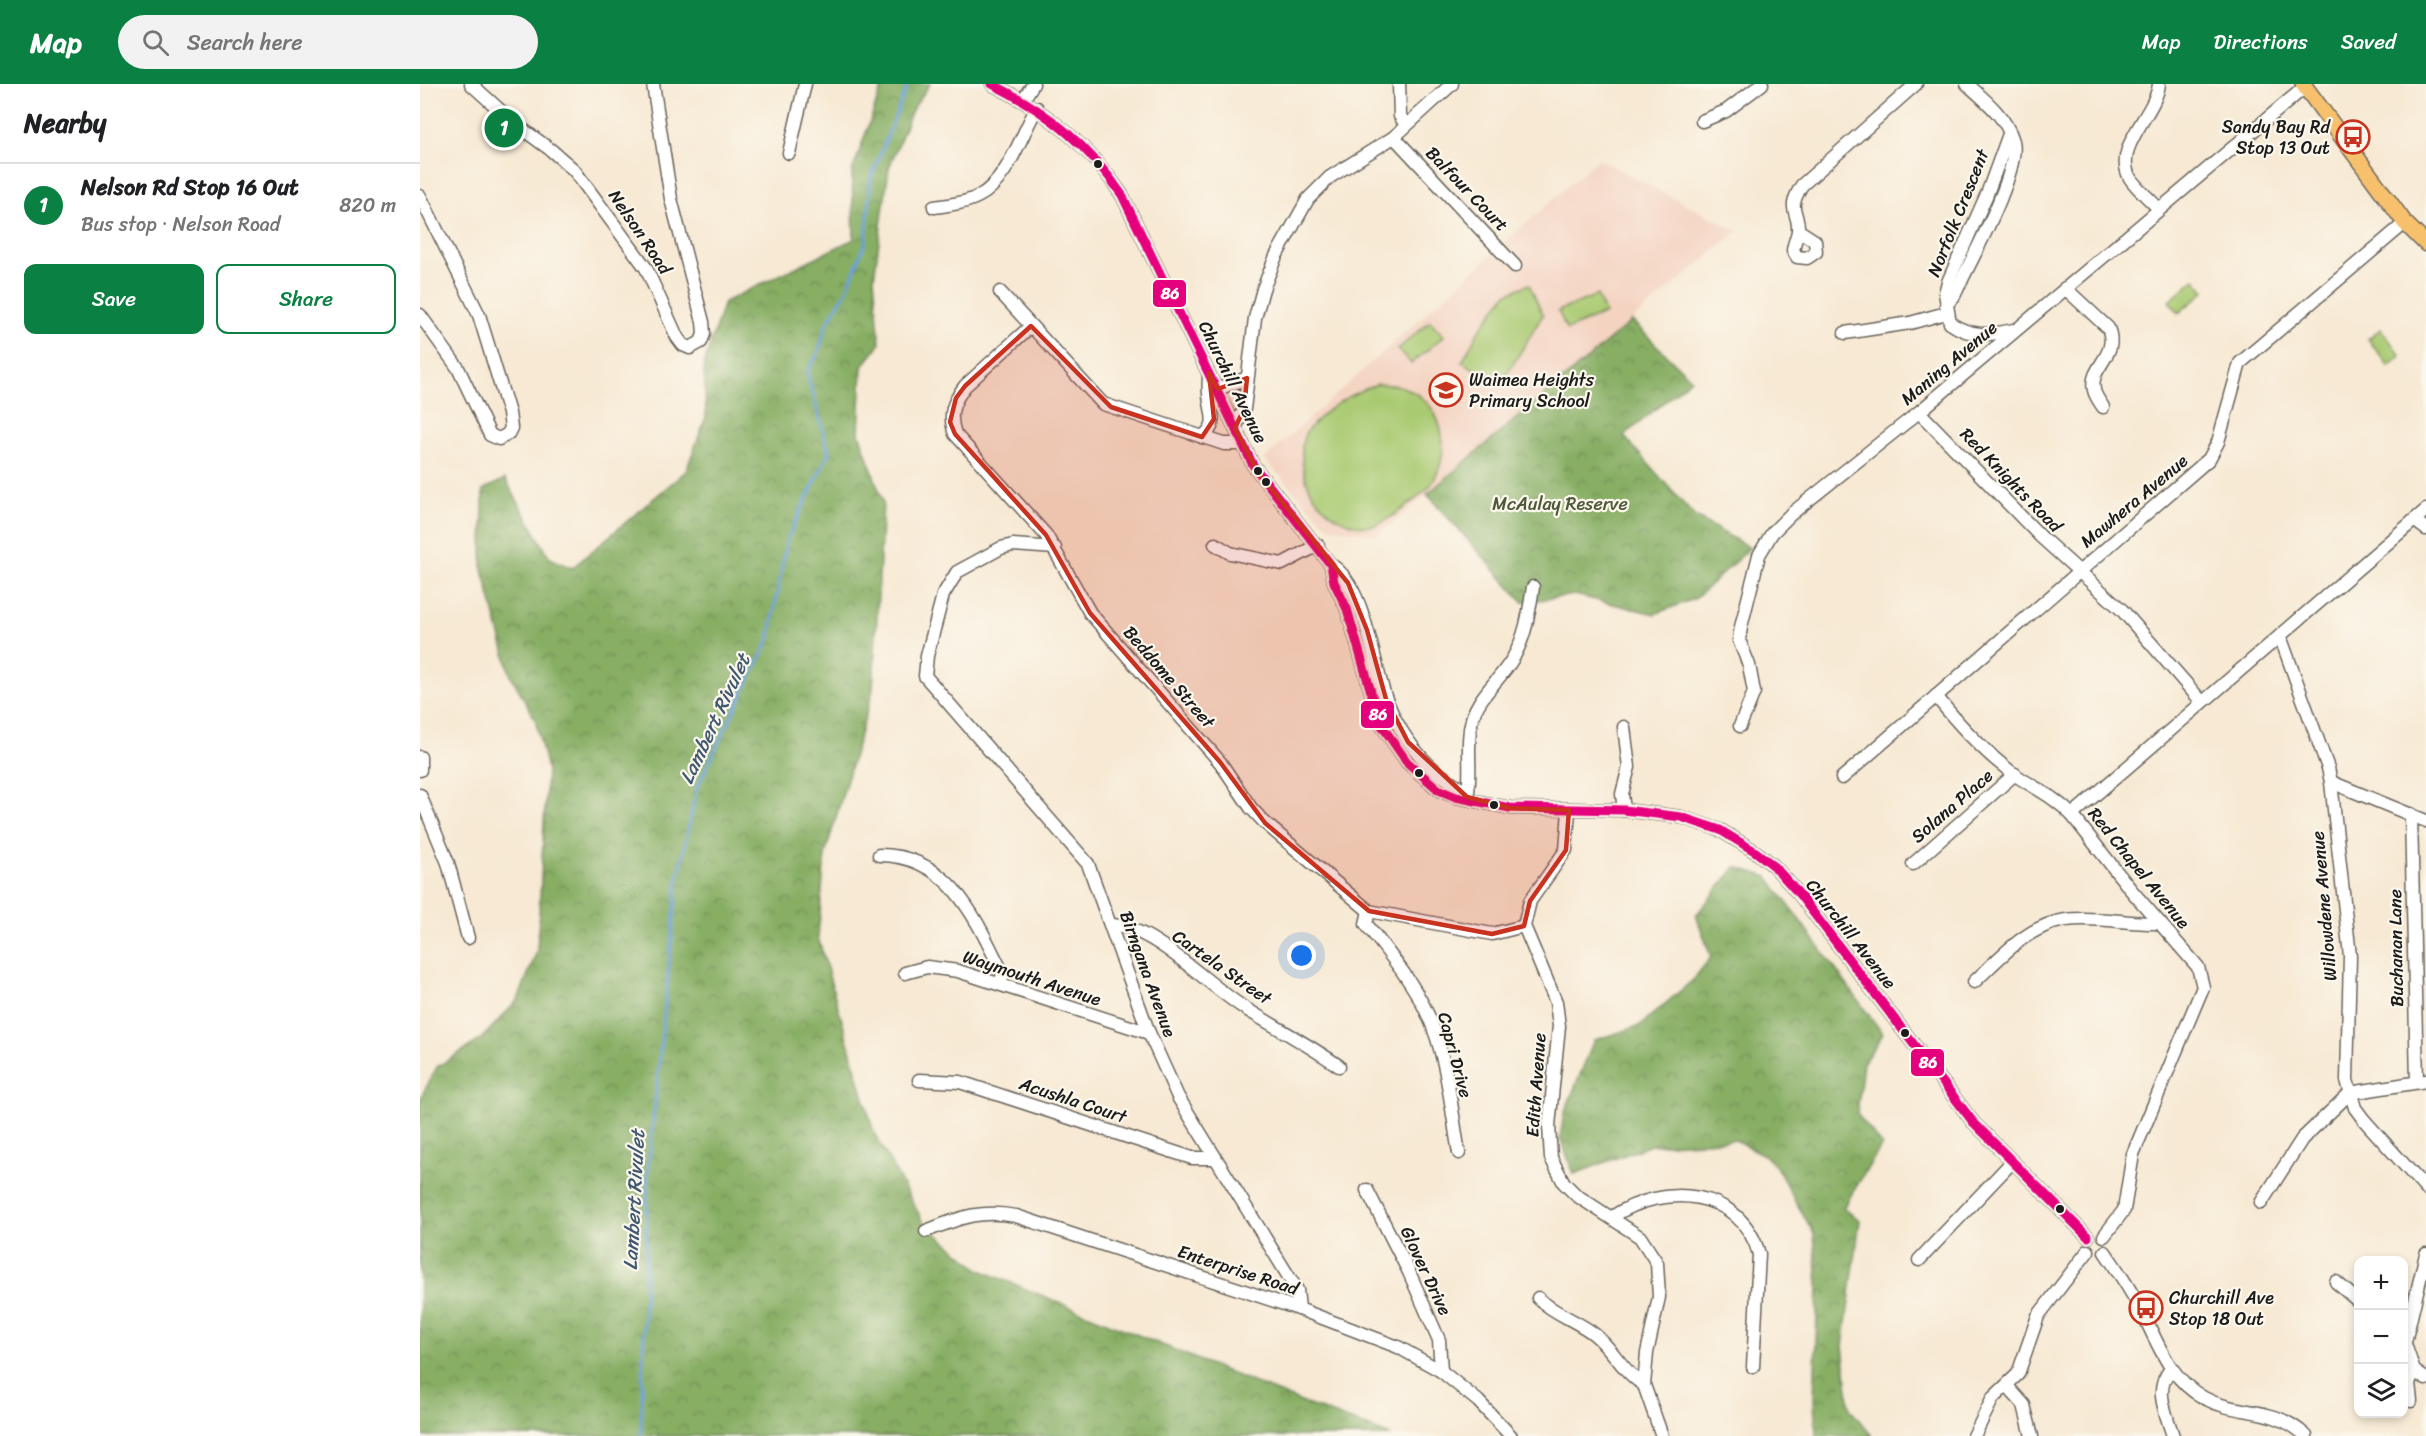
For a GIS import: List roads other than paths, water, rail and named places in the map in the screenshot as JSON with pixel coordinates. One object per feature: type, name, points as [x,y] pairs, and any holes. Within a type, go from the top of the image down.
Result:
[{"type":"main road","points":[[2304,85],[2405,223],[2426,244]]},
{"type":"street","name":"Nelson Road","points":[[471,84],[514,123],[574,170],[646,268],[677,336],[683,345],[690,348],[698,346],[702,339],[703,322],[671,199],[653,84]]},
{"type":"street","points":[[789,153],[805,84]]},
{"type":"street","name":"Churchill Avenue","points":[[992,84],[1037,108],[1098,161],[1122,195],[1258,472],[1331,565],[1334,582],[1347,609],[1374,707],[1391,741],[1407,762],[1439,790],[1456,797],[1467,797],[1510,808],[1624,810],[1681,817],[1720,830],[1756,852],[1774,867],[1823,925],[1953,1099],[2012,1162],[2088,1237]]},
{"type":"street","points":[[1023,100],[1033,84]]},
{"type":"street","points":[[1399,84],[1400,116],[1406,125]]},
{"type":"street","points":[[1235,428],[1244,409],[1255,318],[1263,289],[1276,256],[1308,199],[1330,177],[1394,136],[1452,84]]},
{"type":"street","points":[[1702,122],[1726,111],[1762,84]]},
{"type":"street","points":[[1798,230],[1793,211],[1795,196],[1802,185],[1916,84]]},
{"type":"street","name":"Norfolk Crescent","points":[[1946,309],[1997,207],[2014,153],[2009,134],[1999,115],[1967,84]]},
{"type":"street","points":[[2159,84],[2152,108],[2131,144],[2127,168],[2130,178],[2159,209]]},
{"type":"street","name":"Maning Avenue","points":[[1740,726],[1754,692],[1749,665],[1739,640],[1760,555],[1772,533],[1791,514],[1919,412],[2304,85]]},
{"type":"street","points":[[934,207],[971,200],[987,190],[1011,160],[1037,108]]},
{"type":"street","name":"Balfour Court","points":[[1394,136],[1515,266]]},
{"type":"street","points":[[420,196],[465,282],[485,332],[510,419],[510,432],[505,436],[495,438],[490,435],[458,368],[420,315]]},
{"type":"street","name":"Mawhera Avenue","points":[[1842,777],[2209,459],[2218,442],[2240,363],[2405,223]]},
{"type":"street","points":[[2065,288],[2109,328],[2112,336],[2111,349],[2094,378],[2094,390],[2103,407]]},
{"type":"street","points":[[1000,292],[1103,404],[1224,444],[1243,444]]},
{"type":"street","points":[[1845,333],[1910,323],[1946,309],[1950,323],[1963,332],[1982,336],[2016,330]]},
{"type":"street","name":"Beddome Street","points":[[1031,326],[965,386],[956,398],[950,422],[955,434],[1046,535],[1090,613],[1220,762],[1251,808],[1265,823],[1369,911],[1492,934],[1524,926]]},
{"type":"street","points":[[1202,437],[1214,426],[1209,394],[1209,373]]},
{"type":"street","points":[[1218,389],[1247,378]]},
{"type":"street","name":"Red Knights Road","points":[[1919,412],[2041,537],[2122,610],[2202,702]]},
{"type":"street","name":"Red Chapel Avenue","points":[[2104,1236],[2124,1210],[2133,1154],[2204,987],[2198,967],[2072,815],[2426,510]]},
{"type":"street","points":[[2414,520],[2426,529]]},
{"type":"street","points":[[1215,544],[1230,554],[1282,564],[1317,545]]},
{"type":"street","name":"Birngana Avenue","points":[[1055,548],[1013,545],[1001,548],[957,572],[943,595],[927,656],[925,676],[1081,852],[1094,876],[1149,1033],[1178,1096],[1297,1290],[1299,1309]]},
{"type":"street","points":[[1467,797],[1471,775],[1469,746],[1472,720],[1485,695],[1513,659],[1525,634],[1533,587]]},
{"type":"street","name":"Willowdene Avenue","points":[[2280,636],[2331,782],[2350,956],[2346,1066],[2350,1094],[2364,1120],[2426,1189]]},
{"type":"street","points":[[1936,696],[1983,750],[2015,774],[2049,794],[2072,815]]},
{"type":"street","points":[[1624,728],[1629,767],[1622,794],[1624,810]]},
{"type":"street","points":[[420,757],[420,770]]},
{"type":"street","name":"Solana Place","points":[[1913,864],[2015,774]]},
{"type":"street","points":[[2331,782],[2426,821]]},
{"type":"street","points":[[420,795],[448,863],[468,938]]},
{"type":"street","points":[[1524,926],[1530,901],[1544,877],[1566,850],[1569,810]]},
{"type":"street","name":"Buchanan Lane","points":[[2411,814],[2422,1081]]},
{"type":"street","points":[[879,855],[906,857],[925,865],[941,877],[973,915],[982,930],[1003,974],[1000,984]]},
{"type":"street","name":"Capri Drive","points":[[1369,911],[1366,924],[1416,991],[1429,1016],[1439,1047],[1460,1153]]},
{"type":"street","points":[[1974,982],[2018,942],[2033,931],[2051,923],[2067,919],[2160,923]]},
{"type":"street","name":"Cartela Street","points":[[1112,925],[1129,926],[1179,958],[1244,1008],[1309,1045],[1339,1066]]},
{"type":"street","name":"Edith Avenue","points":[[1524,926],[1556,1002],[1559,1026],[1549,1126],[1551,1158],[1564,1183],[1576,1195],[1612,1217],[1640,1238],[1652,1252],[1659,1274],[1659,1297],[1647,1353],[1644,1385],[1662,1436]]},
{"type":"street","name":"Waymouth Avenue","points":[[905,973],[914,968],[940,967],[1000,984],[1149,1033]]},
{"type":"street","name":"Acushla Court","points":[[919,1080],[960,1082],[1192,1158],[1215,1158]]},
{"type":"street","points":[[2261,1203],[2302,1138],[2350,1094],[2422,1081]]},
{"type":"street","points":[[1919,1260],[2012,1162]]},
{"type":"street","name":"Glover Drive","points":[[1367,1190],[1409,1272],[1439,1340],[1440,1371]]},
{"type":"street","points":[[1612,1217],[1627,1208],[1693,1195],[1725,1207],[1740,1219],[1760,1254],[1753,1367]]},
{"type":"street","name":"Enterprise Road","points":[[926,1232],[967,1215],[1000,1213],[1016,1216],[1299,1309],[1398,1347],[1440,1371],[1478,1401],[1511,1436]]},
{"type":"street","points":[[2094,1233],[2104,1236],[2108,1245],[2105,1252],[2095,1255],[2088,1251],[2086,1244],[2088,1237],[2094,1233]]},
{"type":"street","points":[[1974,1436],[1994,1398],[2018,1374],[2038,1316],[2088,1251]]},
{"type":"street","points":[[2105,1252],[2136,1301],[2171,1369],[2183,1382],[2218,1404],[2269,1413],[2288,1422],[2306,1436]]},
{"type":"street","points":[[2408,1325],[2426,1254]]},
{"type":"street","points":[[2336,1282],[2354,1298]]},
{"type":"street","points":[[1538,1298],[1550,1309],[1579,1323],[1597,1336],[1631,1377],[1644,1385]]},
{"type":"street","points":[[2408,1353],[2414,1371],[2426,1379]]},
{"type":"street","points":[[2171,1369],[2162,1382],[2160,1390],[2173,1436]]},
{"type":"street","points":[[2411,1401],[2409,1383],[2414,1371]]},
{"type":"street","points":[[2007,1386],[2024,1404],[2032,1436]]},
{"type":"waterway","name":"Lambert Rivulet","points":[[641,1436],[648,1170],[678,878],[697,787],[769,640],[787,539],[829,453],[807,372],[818,353],[827,323],[846,292],[866,241],[871,178],[908,84]]},
{"type":"place","name":"Nelson Rd Stop 16 Out","points":[[504,128]]},
{"type":"place","name":"Sandy Bay Rd Stop 13 Out","points":[[2353,137]]},
{"type":"place","name":"Waimea Heights Primary School","points":[[1446,390]]},
{"type":"place","name":"Churchill Ave Stop 18 Out","points":[[2146,1308]]},
{"type":"park label","name":"McAulay Reserve","points":[[1560,504]]}]
